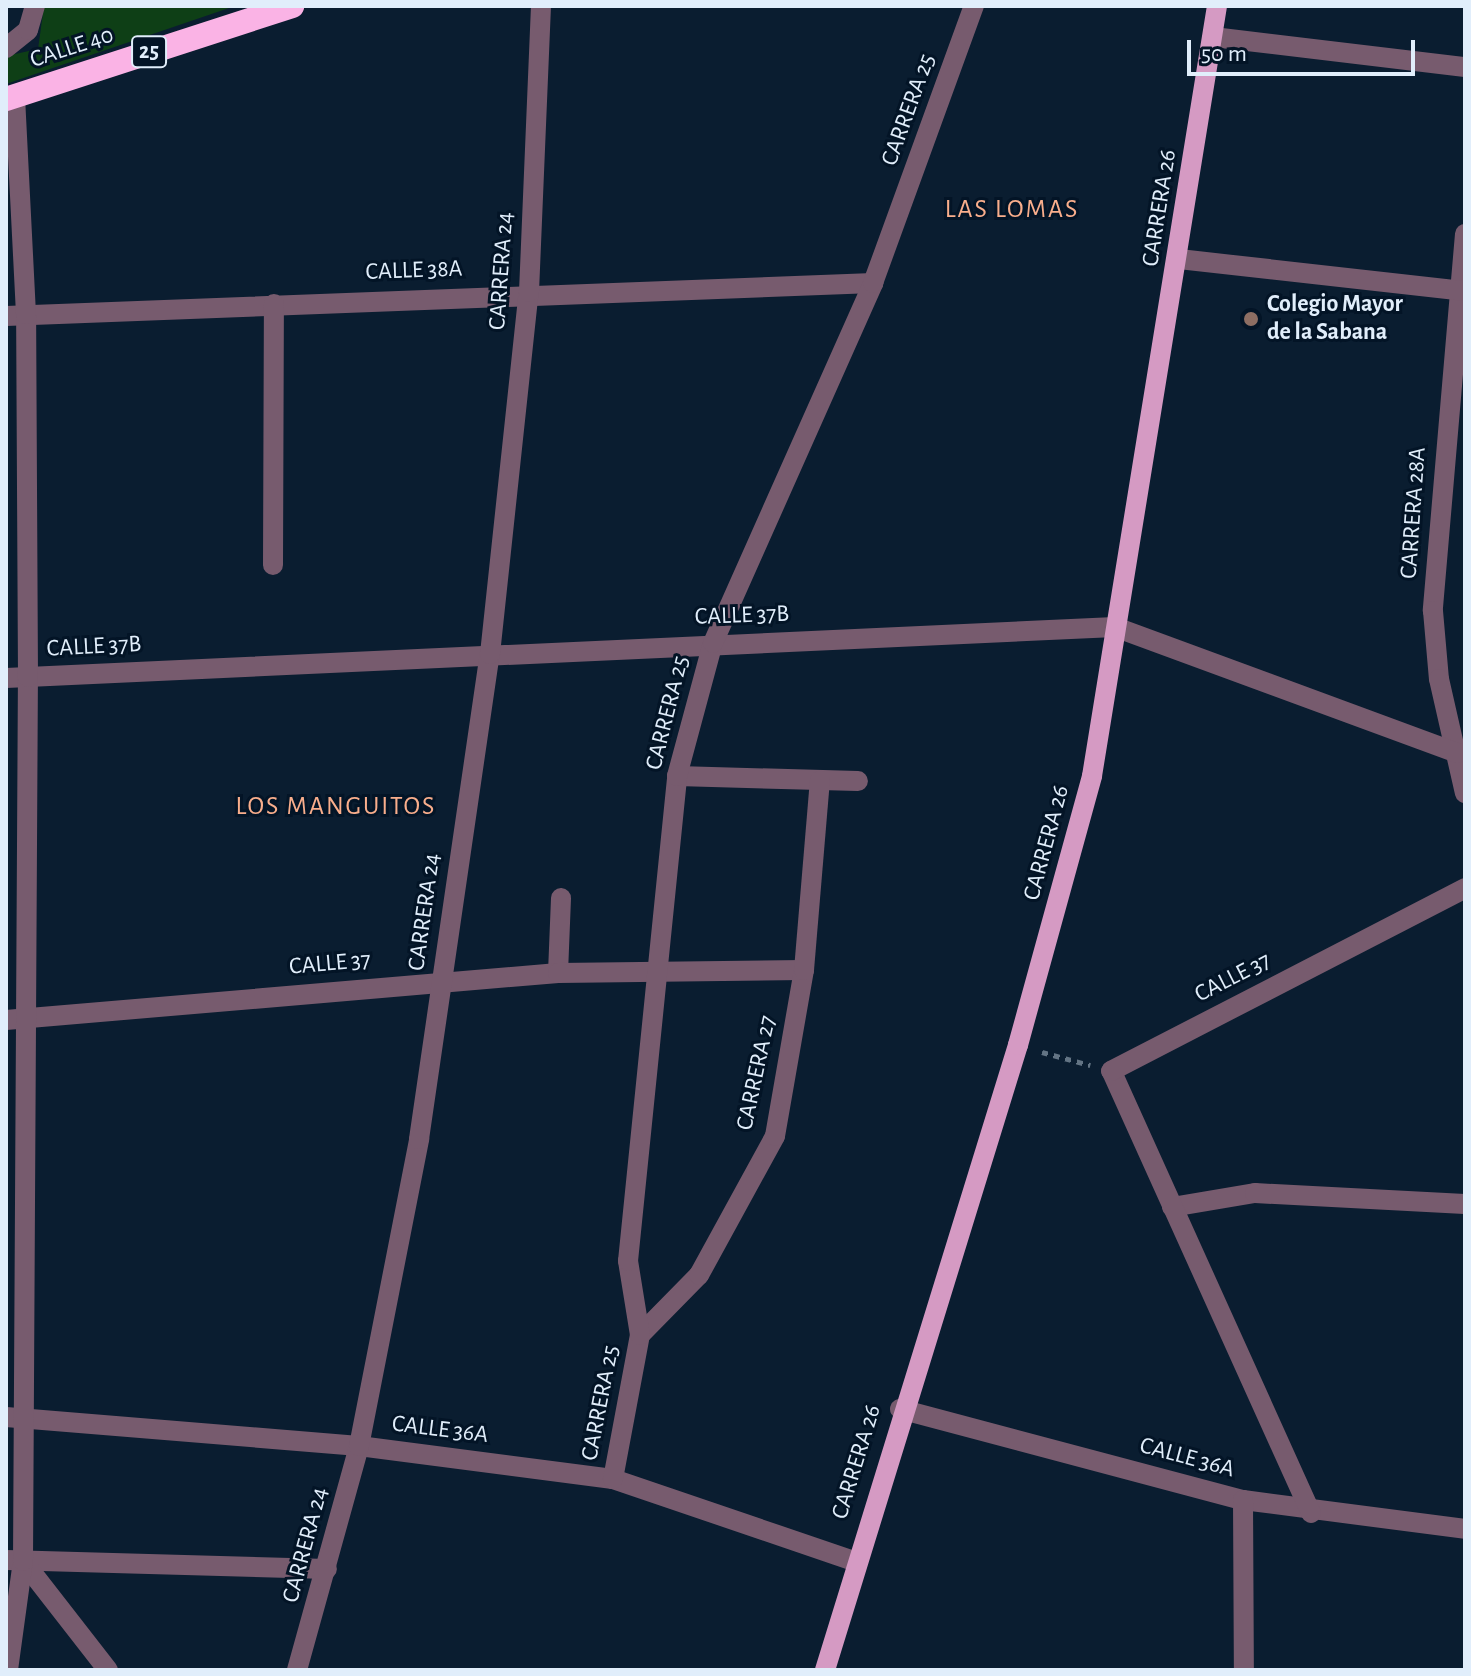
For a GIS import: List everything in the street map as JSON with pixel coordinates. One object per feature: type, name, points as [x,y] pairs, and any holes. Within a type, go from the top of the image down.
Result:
[{"type":"highway","name":"CALLE 40","points":[[10,98],[265,10],[292,6]]},
{"type":"main road","name":"CARRERA 26","points":[[825,1670],[900,1409],[1018,1045],[1092,776],[1179,259],[1217,6]]},
{"type":"street","points":[[6,48],[28,30],[35,6]]},
{"type":"street","name":"CARRERA 24","points":[[297,1670],[359,1446],[442,981],[490,654],[529,292],[541,6]]},
{"type":"street","name":"CARRERA 25","points":[[613,1479],[640,1335],[628,1261],[663,967],[677,776],[713,643],[873,283],[974,6]]},
{"type":"street","points":[[1213,37],[1465,67]]},
{"type":"street","points":[[8,1670],[14,1561],[15,1019],[28,677],[10,98]]},
{"type":"street","name":"CARRERA 28A","points":[[1465,234],[1433,611],[1439,679],[1465,793]]},
{"type":"street","points":[[1179,259],[1461,290]]},
{"type":"street","name":"CALLE 38A","points":[[16,315],[529,292],[873,283]]},
{"type":"street","points":[[273,565],[274,304]]},
{"type":"street","name":"CALLE 37B","points":[[6,678],[713,643],[1115,627],[1458,753]]},
{"type":"street","points":[[677,776],[858,781]]},
{"type":"street","name":"CARRERA 27","points":[[640,1335],[699,1275],[775,1136],[804,970],[820,781]]},
{"type":"street","name":"CALLE 37","points":[[1111,1071],[1465,888]]},
{"type":"street","points":[[558,973],[561,898]]},
{"type":"street","name":"CALLE 37","points":[[15,1019],[558,973],[663,967],[804,970]]},
{"type":"street","points":[[1111,1071],[1311,1513]]},
{"type":"street","points":[[1172,1207],[1255,1193],[1465,1204]]},
{"type":"street","name":"CALLE 36A","points":[[900,1409],[1243,1500],[1311,1513],[1465,1529]]},
{"type":"street","name":"CALLE 36A","points":[[13,1417],[359,1446],[613,1479],[854,1561]]},
{"type":"street","points":[[1243,1500],[1244,1670]]},
{"type":"street","points":[[14,1561],[327,1569]]},
{"type":"street","points":[[14,1561],[108,1670]]},
{"type":"path","points":[[1018,1045],[1111,1071]]},
{"type":"green space","points":[[44,6],[235,6],[6,84],[6,56],[38,49]]},
{"type":"place","name":"Colegio Mayor de la Sabana","points":[[1251,319]]},
{"type":"district","name":"LAS LOMAS","points":[[1012,210]]},
{"type":"district","name":"LOS MANGUITOS","points":[[336,807]]}]
